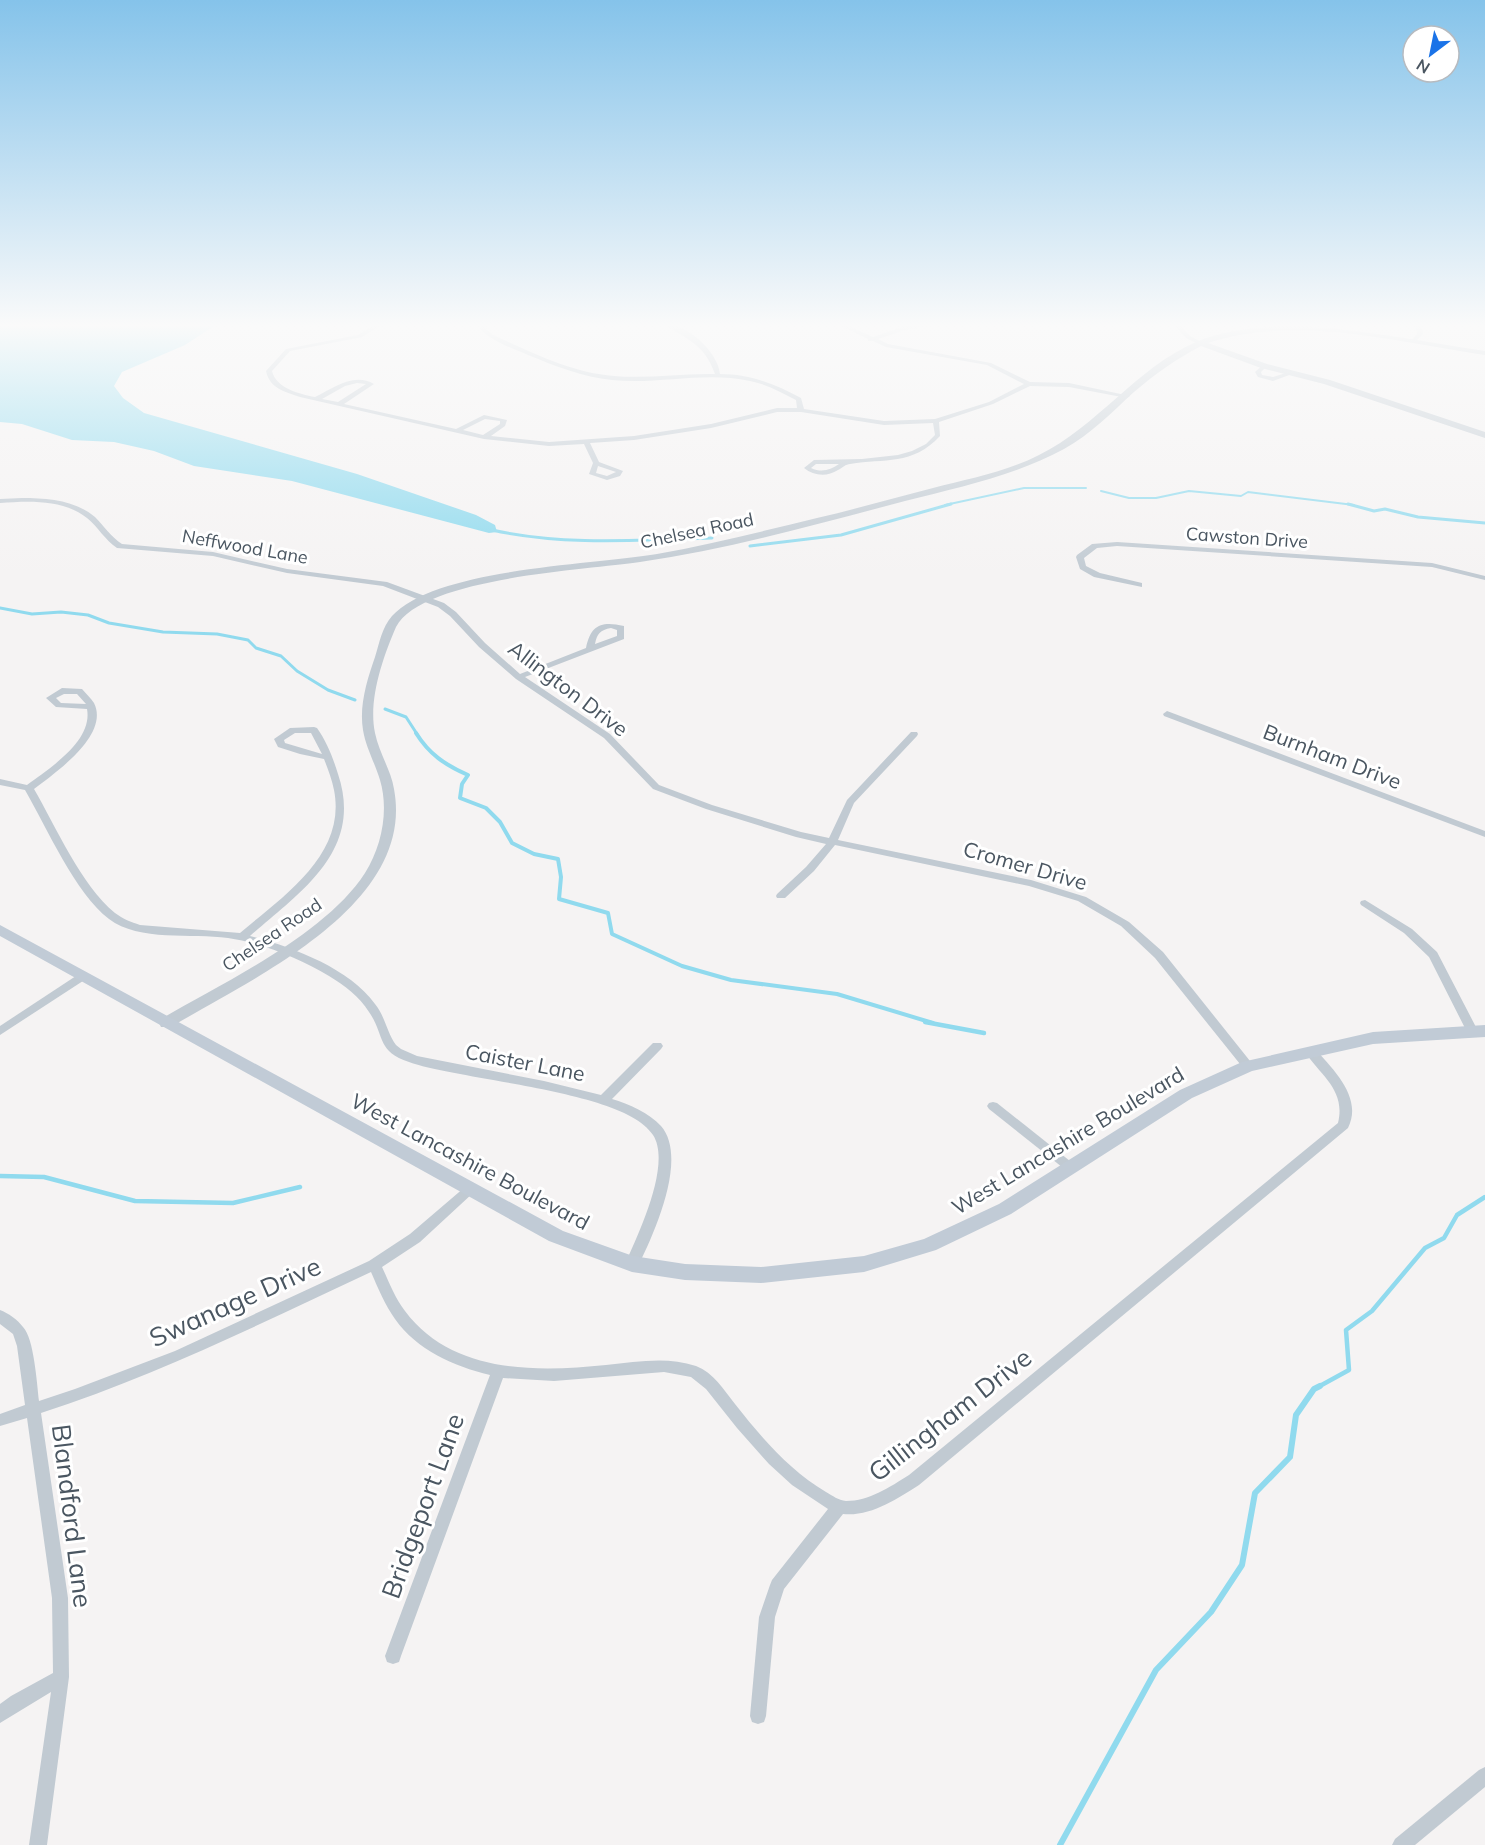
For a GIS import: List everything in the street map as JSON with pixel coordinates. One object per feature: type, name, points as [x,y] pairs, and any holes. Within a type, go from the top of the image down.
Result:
[{"type":"main road","name":"West Lancashire Boulevard","points":[[0,930],[556,1236],[632,1264],[685,1272],[761,1275],[876,1262],[898,1256],[957,1233],[1005,1209],[1186,1094],[1248,1066],[1373,1038],[1479,1031]]},
{"type":"street","points":[[360,409],[457,432],[523,443],[587,443],[689,430],[777,410],[801,410],[884,423],[936,421],[972,409]]},
{"type":"street","name":"Chelsea Road","points":[[166,1023],[283,952],[326,921],[361,888],[381,855],[392,819],[388,788],[369,731],[369,696],[384,646],[396,618],[426,599],[459,586],[638,560],[729,542],[1001,472],[1040,459],[1072,441],[1111,409]]},
{"type":"street","points":[[1408,409],[1485,435]]},
{"type":"street","points":[[457,432],[484,417],[504,420],[502,425],[484,437]]},
{"type":"street","points":[[843,464],[886,459],[920,450],[938,435],[936,421]]},
{"type":"street","points":[[587,443],[596,463]]},
{"type":"street","name":"Neffwood Lane","points":[[0,501],[44,502],[75,507],[90,517],[112,541],[120,546],[213,554],[288,571],[384,584],[426,599]]},
{"type":"street","name":"Cawston Drive","points":[[1139,585],[1097,575],[1083,567],[1080,558],[1095,546],[1117,544],[1432,565],[1485,578]]},
{"type":"street","name":"Allington Drive","points":[[426,599],[453,614],[482,645],[519,677],[607,736],[656,787],[710,807],[831,844]]},
{"type":"street","points":[[519,677],[590,649]]},
{"type":"street","points":[[0,782],[29,788],[63,762],[85,740],[93,723],[90,706]]},
{"type":"street","name":"Burnham Drive","points":[[1167,714],[1485,834]]},
{"type":"street","points":[[242,937],[312,872],[337,836],[342,807],[337,777],[314,730],[293,730],[279,739],[281,745],[311,755],[327,757]]},
{"type":"street","points":[[781,896],[810,869],[831,844],[850,802],[914,734]]},
{"type":"street","name":"Caister Lane","points":[[29,788],[80,875],[113,918],[124,924],[147,929],[242,937],[283,952],[347,982],[364,997],[376,1015],[385,1040],[398,1054],[434,1065],[605,1099],[657,1130],[663,1142],[664,1163],[657,1202],[632,1264]]},
{"type":"street","name":"Cromer Drive","points":[[831,844],[939,863],[1031,883],[1082,899],[1105,911],[1125,924],[1159,955],[1248,1066]]},
{"type":"street","points":[[1365,903],[1408,932],[1433,955],[1479,1031]]},
{"type":"street","points":[[0,1031],[82,976]]},
{"type":"street","points":[[605,1099],[657,1046]]},
{"type":"street","name":"Gillingham Drive","points":[[839,1507],[877,1502],[914,1480],[1335,1134],[1344,1125],[1348,1114],[1346,1100],[1339,1085],[1311,1052]]},
{"type":"street","points":[[993,1106],[1071,1168]]},
{"type":"street","name":"Swanage Drive","points":[[0,1420],[180,1356],[374,1265],[415,1239],[469,1190]]},
{"type":"street","points":[[374,1265],[400,1315],[418,1335],[443,1353],[498,1373],[555,1376],[658,1366],[681,1368],[696,1373],[710,1381],[755,1440],[779,1465],[805,1488],[839,1507],[778,1586],[767,1617],[758,1716]]},
{"type":"street","name":"Blandford Lane","points":[[0,1316],[19,1331],[33,1409],[60,1598],[61,1677],[38,1845]]},
{"type":"street","name":"Bridgeport Lane","points":[[393,1656],[498,1373]]},
{"type":"street","points":[[0,1715],[17,1702],[61,1677]]},
{"type":"street","points":[[1401,1845],[1485,1776]]},
{"type":"water","points":[[0,409],[139,409],[144,413],[357,474],[476,515],[495,525],[497,532],[489,533],[292,481],[194,466],[154,451],[114,442],[72,440],[22,424],[0,422]]},
{"type":"waterway","points":[[945,505],[1024,488],[1086,488]]},
{"type":"waterway","points":[[1101,491],[1129,498],[1156,498],[1189,491],[1241,496],[1248,492],[1350,504]]},
{"type":"waterway","points":[[750,546],[841,535],[951,504]]},
{"type":"waterway","points":[[1350,504],[1354,505]]},
{"type":"waterway","points":[[1350,504],[1374,511],[1385,509],[1418,517],[1485,523]]},
{"type":"waterway","points":[[492,530],[574,540],[712,538]]},
{"type":"waterway","points":[[0,608],[32,614],[61,612],[88,615],[109,623],[163,632],[217,634],[248,640],[256,648],[281,656],[297,671],[328,690],[355,700]]},
{"type":"waterway","points":[[385,709],[406,717],[417,734]]},
{"type":"waterway","points":[[416,733],[438,758],[468,775],[462,784],[460,798],[486,808],[500,822],[512,843],[534,854],[558,859],[561,877],[559,899],[608,913],[612,934],[682,966],[731,980],[837,994],[933,1023]]},
{"type":"waterway","points":[[925,1022],[984,1033]]},
{"type":"waterway","points":[[0,1176],[44,1177],[135,1201],[233,1203],[300,1187]]},
{"type":"waterway","points":[[1318,1387],[1349,1370],[1346,1330],[1372,1311],[1425,1248],[1444,1238],[1457,1215],[1485,1197]]},
{"type":"waterway","points":[[1060,1845],[1156,1670],[1211,1612],[1242,1565],[1255,1493],[1290,1457],[1296,1415],[1314,1389],[1318,1387]]}]
